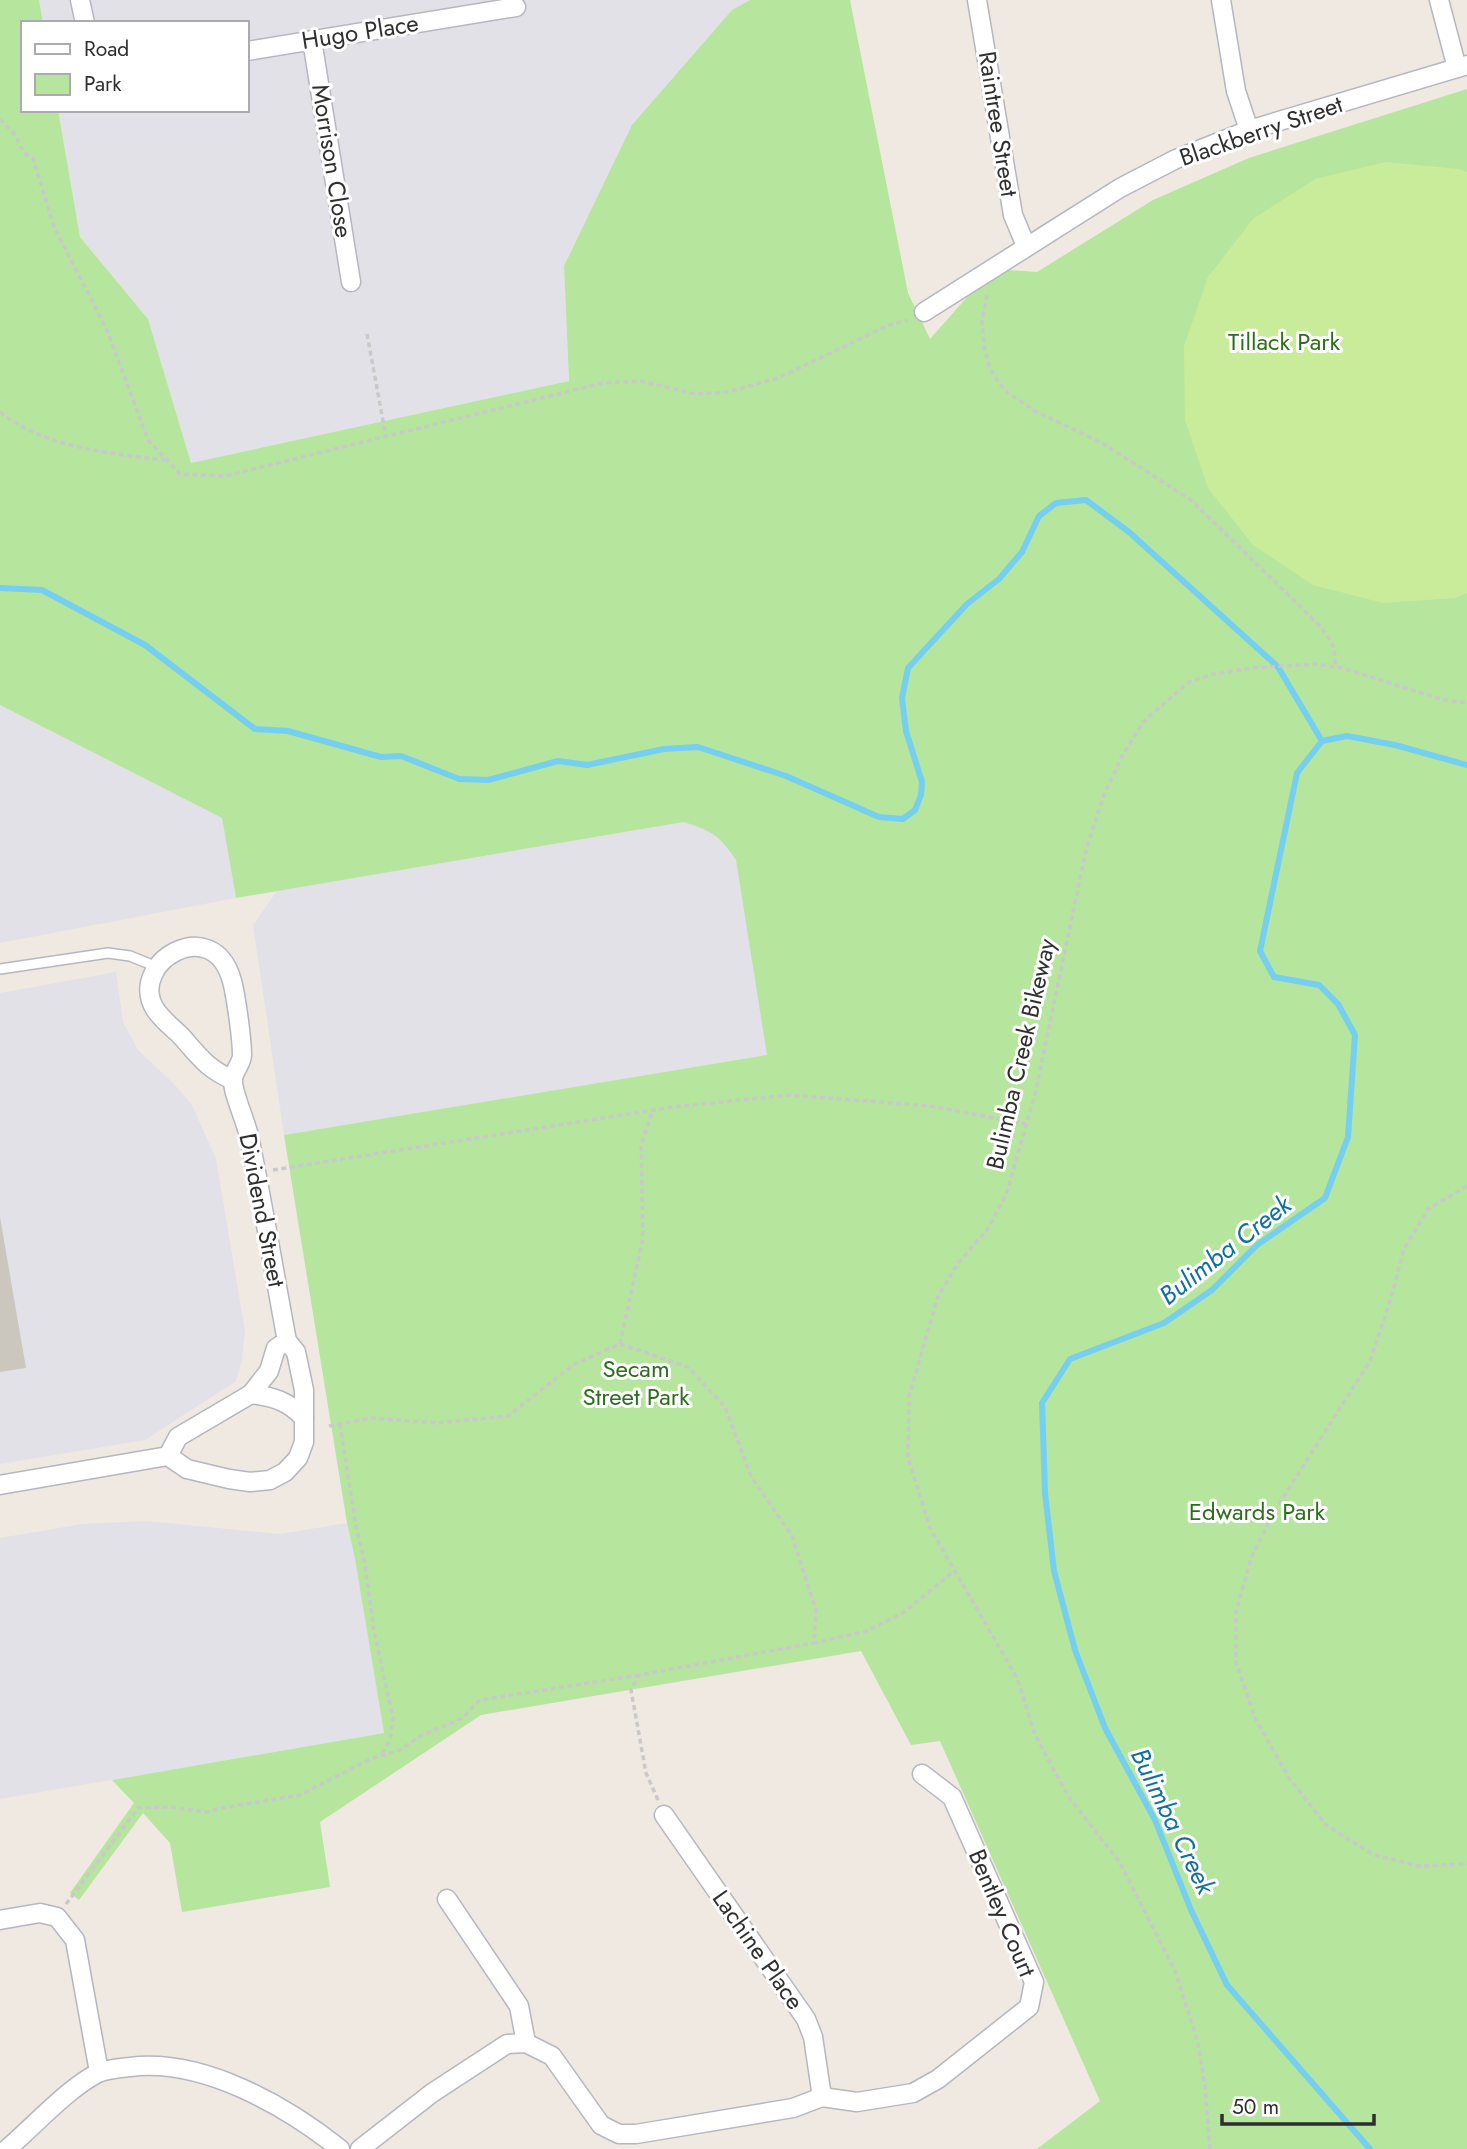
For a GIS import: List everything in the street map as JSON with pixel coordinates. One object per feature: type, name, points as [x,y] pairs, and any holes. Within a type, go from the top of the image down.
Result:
[{"type":"street","points":[[80,0],[85,21]]},
{"type":"street","name":"Raintree Street","points":[[977,0],[1013,215],[1027,246]]},
{"type":"street","points":[[1221,0],[1236,91],[1249,130]]},
{"type":"street","points":[[1439,0],[1462,67]]},
{"type":"street","name":"Hugo Place","points":[[248,51],[516,7]]},
{"type":"street","name":"Morrison Close","points":[[312,40],[351,282]]},
{"type":"street","name":"Blackberry Street","points":[[924,312],[1120,188],[1176,159],[1249,130],[1462,67]]},
{"type":"street","name":"Dividend Street","points":[[157,967],[166,957],[181,949],[196,946],[212,950],[225,963],[232,982],[242,1057],[233,1080],[248,1133],[287,1340],[296,1352],[304,1390],[304,1442],[298,1458],[285,1472],[270,1480],[250,1482],[229,1479],[187,1469],[168,1456]]},
{"type":"street","points":[[157,967],[150,994],[155,1009],[214,1072],[233,1080]]},
{"type":"street","points":[[0,1485],[168,1456],[178,1437],[251,1394],[269,1371],[276,1348],[287,1340]]},
{"type":"street","points":[[251,1394],[272,1396],[292,1406],[304,1418]]},
{"type":"street","name":"Bentley Court","points":[[526,2043],[552,2056],[601,2125],[619,2134],[636,2134],[793,2108],[822,2097],[857,2102],[913,2093],[938,2079],[1029,2007],[1034,1982],[952,1797],[922,1774]]},
{"type":"street","name":"Lachine Place","points":[[664,1815],[806,2019],[813,2037],[822,2097]]},
{"type":"street","points":[[360,2149],[432,2093],[496,2051],[507,2044],[526,2043],[519,2006],[447,1899]]},
{"type":"street","points":[[0,1920],[40,1913],[57,1917],[75,1940],[99,2072]]},
{"type":"street","points":[[7,2149],[75,2088],[99,2072],[151,2064],[196,2071],[248,2092],[308,2123],[340,2149]]},
{"type":"lane","points":[[0,970],[108,953],[130,956],[157,967]]},
{"type":"path","points":[[0,119],[15,135],[24,153],[33,159],[54,227],[107,330],[148,440],[180,474],[225,476],[603,383],[641,381],[695,394],[728,392],[778,379],[889,325],[911,320],[924,312]]},
{"type":"path","points":[[992,269],[982,321],[989,366],[998,382],[1008,393],[1035,411],[1102,443],[1191,500],[1317,623],[1335,648],[1335,667]]},
{"type":"path","points":[[367,334],[386,437]]},
{"type":"path","points":[[0,412],[16,424],[56,442],[167,460]]},
{"type":"path","name":"Bulimba Creek Bikeway","points":[[1210,2149],[1198,2043],[1175,1971],[1120,1863],[1069,1797],[1051,1765],[1034,1732],[1017,1678],[930,1528],[908,1458],[909,1396],[938,1296],[959,1262],[987,1230],[1006,1195],[1035,1094],[1086,850],[1103,797],[1121,758],[1144,721],[1189,682],[1213,674],[1252,668],[1315,664],[1382,679],[1444,700],[1467,703]]},
{"type":"path","points":[[256,1173],[653,1110],[789,1095],[930,1106],[1026,1124]]},
{"type":"path","points":[[620,1343],[643,1238],[641,1145],[653,1110]]},
{"type":"path","points":[[1467,1186],[1428,1209],[1404,1249],[1370,1361],[1277,1507],[1251,1558],[1236,1612],[1236,1662],[1255,1718],[1289,1778],[1326,1825],[1374,1856],[1419,1867],[1467,1864]]},
{"type":"path","points":[[329,1426],[371,1418],[437,1423],[508,1416],[573,1365],[620,1343],[688,1367],[724,1408],[751,1476],[792,1536],[816,1610],[814,1643]]},
{"type":"path","points":[[340,1424],[374,1631],[393,1718],[390,1740],[381,1756]]},
{"type":"path","points":[[57,1917],[138,1808],[170,1807],[207,1812],[300,1795],[346,1770],[400,1751],[422,1735],[461,1719],[480,1700],[639,1675],[867,1631],[904,1612],[954,1571]]},
{"type":"path","points":[[639,1675],[631,1690],[646,1773],[664,1815]]},
{"type":"shaded area","points":[[39,0],[750,0],[732,10],[633,125],[564,266],[569,381],[191,463],[148,319],[80,237],[58,112],[248,112],[248,21],[43,21]]},
{"type":"shaded area","points":[[0,705],[222,818],[236,898],[0,943]]},
{"type":"shaded area","points":[[684,822],[705,828],[723,840],[736,860],[768,1055],[284,1135],[253,925],[277,891]]},
{"type":"shaded area","points":[[116,972],[123,1022],[138,1050],[192,1105],[216,1159],[245,1331],[242,1360],[236,1381],[145,1440],[0,1464],[0,993]]},
{"type":"shaded area","points":[[146,1521],[280,1534],[347,1523],[384,1733],[0,1799],[0,1538],[82,1524]]},
{"type":"green space","name":"Secam Street Park","points":[[0,0],[39,0],[43,21],[21,21],[21,112],[58,112],[80,237],[148,319],[191,463],[569,381],[564,266],[632,125],[732,10],[750,0],[850,0],[908,293],[930,339],[992,269],[1037,272],[1153,200],[1249,158],[1467,89],[1467,2149],[1037,2149],[1100,2101],[940,1741],[911,1745],[861,1651],[481,1715],[320,1822],[330,1887],[182,1912],[170,1843],[143,1813],[79,1900],[70,1893],[134,1803],[112,1780],[384,1733],[284,1135],[767,1055],[736,860],[719,839],[702,828],[684,822],[236,898],[222,818],[0,705]]},
{"type":"green space","name":"Tillack Park","points":[[1386,162],[1467,172],[1467,593],[1455,598],[1383,603],[1313,585],[1253,545],[1208,488],[1185,420],[1184,346],[1208,277],[1253,219],[1315,179]]},
{"type":"building","points":[[0,1217],[26,1368],[0,1372]]},
{"type":"waterway","points":[[0,588],[42,590],[145,645],[255,729],[288,731],[381,757],[401,756],[459,779],[488,780],[558,761],[587,765],[664,749],[698,747],[786,776],[879,817],[903,819],[915,810],[921,795],[922,782],[906,731],[902,698],[908,668],[967,604],[999,579],[1022,552],[1039,516],[1056,503],[1086,500],[1129,532],[1278,667],[1322,741]]},
{"type":"waterway","name":"Bulimba Creek","points":[[1370,2149],[1227,1985],[1191,1910],[1155,1820],[1105,1728],[1075,1650],[1054,1571],[1045,1493],[1042,1403],[1070,1359],[1164,1323],[1212,1290],[1257,1245],[1325,1198],[1348,1137],[1355,1035],[1338,1004],[1319,985],[1274,977],[1260,951],[1297,773],[1322,741],[1347,736],[1395,745],[1467,765]]},
{"type":"park label","name":"Edwards Park","points":[[1257,1512]]}]
